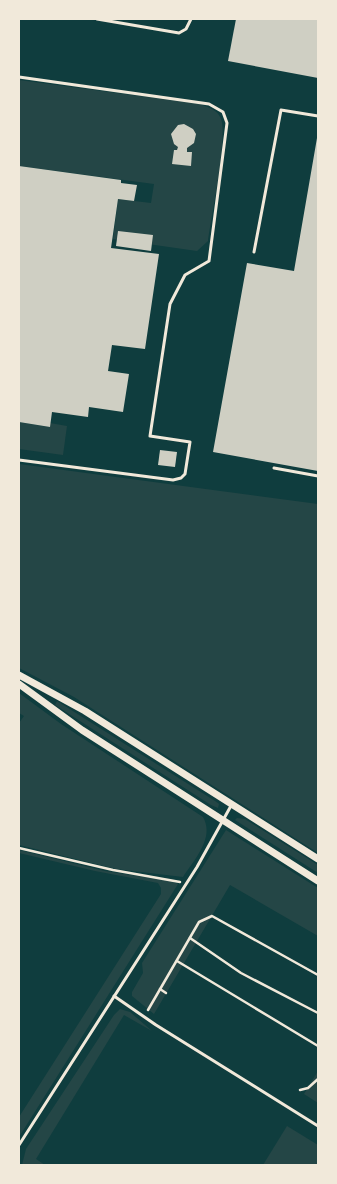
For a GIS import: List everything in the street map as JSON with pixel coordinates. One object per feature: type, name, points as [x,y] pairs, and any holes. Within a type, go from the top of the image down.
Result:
[{"type":"street","points":[[19,675],[85,711],[318,859]]},
{"type":"street","points":[[19,684],[82,730],[318,881]]},
{"type":"lane","points":[[97,19],[179,33],[186,30],[191,19]]},
{"type":"lane","points":[[19,77],[209,104],[223,112],[227,124],[209,262],[185,275],[170,304],[150,436],[190,442],[185,474],[181,478],[173,480],[19,460]]},
{"type":"lane","points":[[254,252],[281,110],[318,116]]},
{"type":"lane","points":[[274,468],[318,476]]},
{"type":"lane","points":[[19,1145],[186,884],[214,839],[222,820],[232,804]]},
{"type":"lane","points":[[114,996],[318,1126]]},
{"type":"path","points":[[19,848],[112,870],[176,880],[186,884]]},
{"type":"path","points":[[144,1016],[199,922],[212,916],[318,975]]},
{"type":"path","points":[[190,938],[242,973],[318,1013]]},
{"type":"path","points":[[177,961],[318,1046]]},
{"type":"path","points":[[160,989],[166,993]]},
{"type":"path","points":[[300,1090],[308,1088],[318,1079]]},
{"type":"shaded area","points":[[19,80],[199,104],[209,107],[215,111],[221,119],[223,128],[221,159],[208,241],[197,251],[113,239],[118,199],[151,203],[154,184],[19,166]]},
{"type":"shaded area","points":[[19,422],[49,427],[50,423],[67,426],[63,455],[19,449]]},
{"type":"shaded area","points":[[19,464],[318,504],[318,853],[74,697],[19,668]]},
{"type":"shaded area","points":[[19,693],[61,724],[203,817],[206,825],[205,841],[183,877],[116,869],[19,845],[19,723],[24,716],[19,713]]},
{"type":"shaded area","points":[[57,701],[215,801],[219,804],[218,808],[211,805],[55,705]]},
{"type":"shaded area","points":[[237,818],[245,819],[318,865],[318,873],[235,820]]},
{"type":"shaded area","points":[[226,830],[318,888],[318,936],[230,885],[154,1014],[132,996],[132,992],[143,973],[142,963]]},
{"type":"shaded area","points":[[19,850],[105,871],[171,881],[178,884],[19,1137],[19,1117],[161,894],[161,888],[158,883],[95,871],[19,853]]},
{"type":"shaded area","points":[[120,1009],[130,1012],[152,1031],[124,1015],[36,1159],[45,1165],[22,1165],[26,1149],[114,1015]]},
{"type":"shaded area","points":[[318,1071],[318,1103],[304,1094]]},
{"type":"shaded area","points":[[287,1126],[318,1145],[318,1165],[263,1165]]},
{"type":"building","points":[[236,19],[318,19],[318,78],[228,61]]},
{"type":"building","points":[[184,124],[193,129],[196,134],[194,143],[187,148],[187,152],[192,152],[191,166],[172,164],[174,150],[177,150],[178,147],[174,144],[171,134],[178,125]]},
{"type":"building","points":[[317,138],[318,471],[213,452],[247,263],[294,271]]},
{"type":"building","points":[[19,166],[121,180],[121,183],[137,185],[134,201],[118,199],[111,248],[159,254],[145,349],[112,345],[108,371],[129,374],[123,412],[89,407],[88,417],[52,412],[50,427],[19,422]]},
{"type":"building","points":[[118,231],[153,235],[151,251],[116,246]]},
{"type":"building","points":[[160,450],[177,452],[175,467],[158,465]]}]
